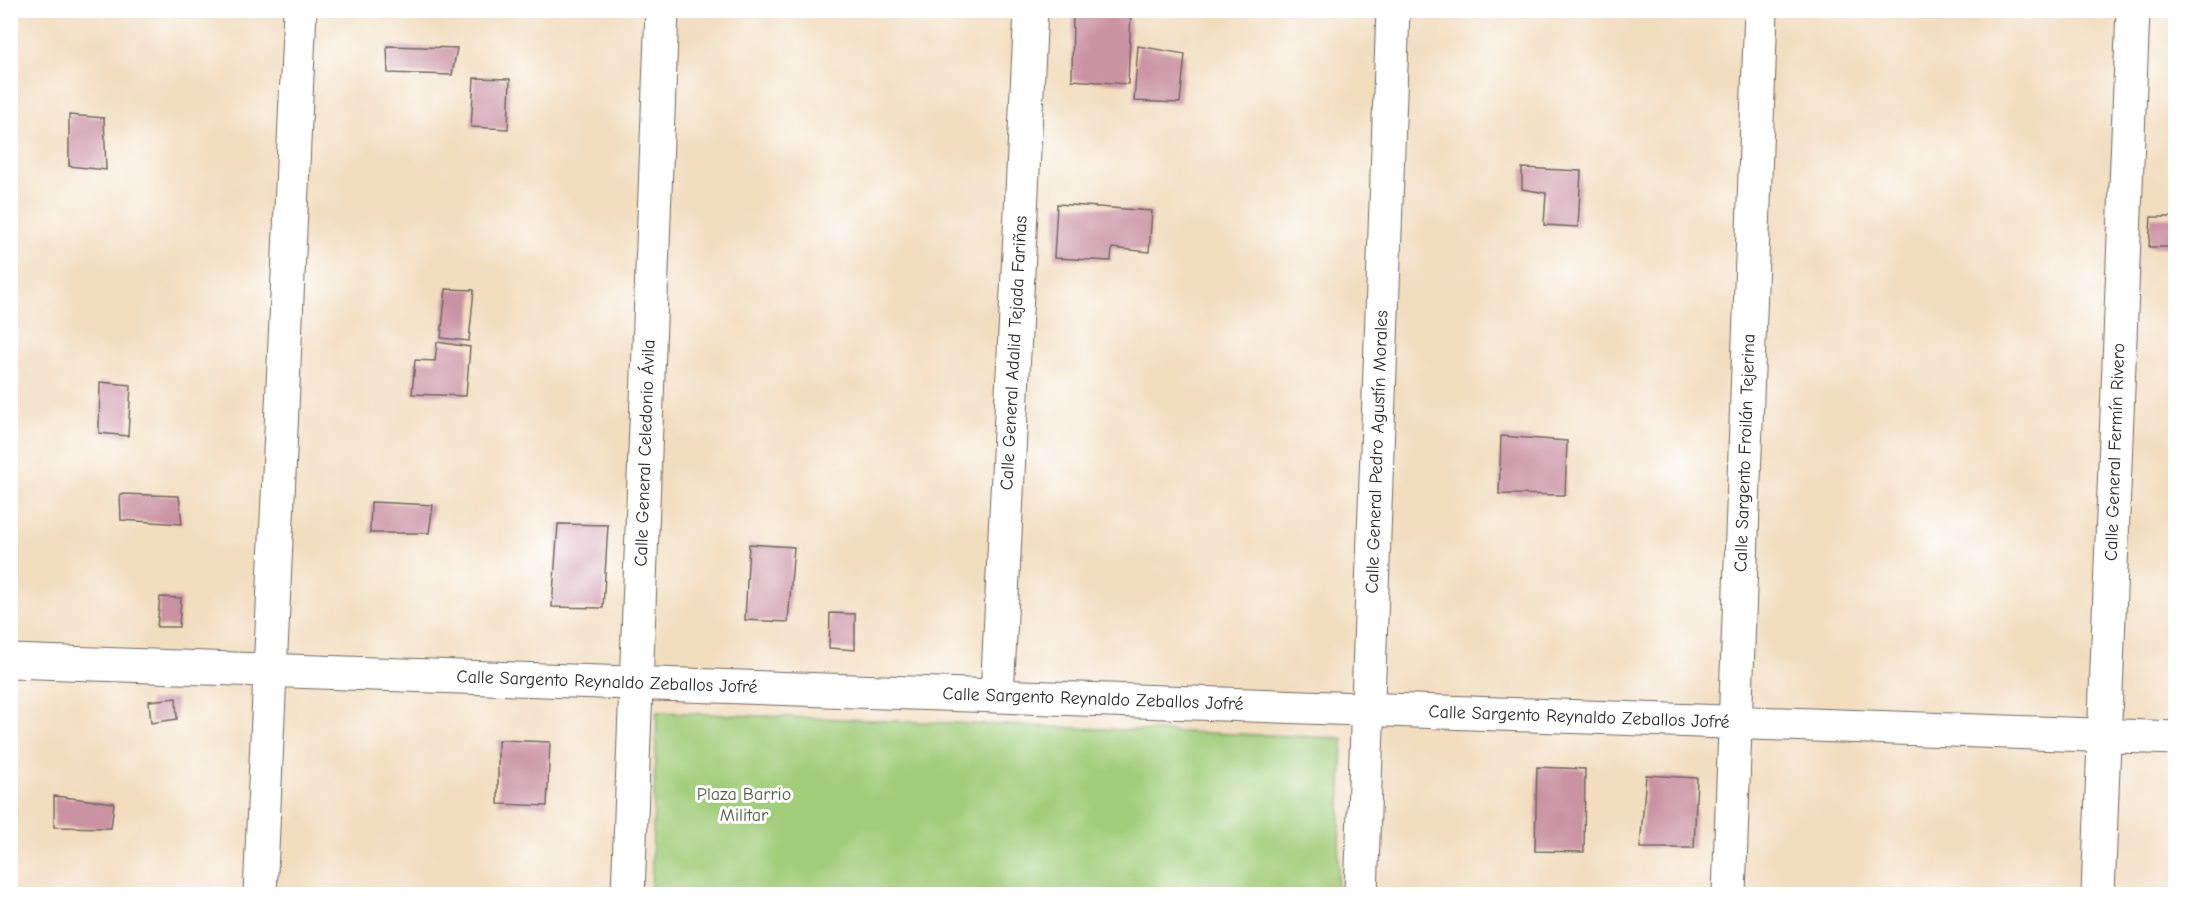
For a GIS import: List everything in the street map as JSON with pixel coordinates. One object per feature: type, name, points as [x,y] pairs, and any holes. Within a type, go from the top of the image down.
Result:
[{"type":"street","points":[[260,894],[300,10]]},
{"type":"street","name":"Calle General Celedonio Ávila","points":[[628,894],[662,10]]},
{"type":"street","name":"Calle General Adalid Tejada Fariñas","points":[[998,696],[1030,10]]},
{"type":"street","name":"Calle General Pedro Agustín Morales","points":[[1360,894],[1393,10]]},
{"type":"street","name":"Calle Sargento Froilán Tejerina","points":[[1729,894],[1761,10]]},
{"type":"street","name":"Calle General Fermín Rivero","points":[[2098,894],[2133,10]]},
{"type":"street","name":"Calle Sargento Reynaldo Zeballos Jofré","points":[[10,661],[2175,738]]},
{"type":"green space","name":"Plaza Barrio Militar","points":[[657,712],[1343,738],[1337,894],[651,894]]},
{"type":"building","points":[[1073,10],[1131,10],[1128,84],[1072,80]]},
{"type":"building","points":[[387,46],[457,48],[452,75],[388,73]]},
{"type":"building","points":[[1138,46],[1185,54],[1180,103],[1134,101]]},
{"type":"building","points":[[474,78],[510,79],[508,129],[471,127]]},
{"type":"building","points":[[69,115],[104,118],[106,170],[69,166]]},
{"type":"building","points":[[1522,168],[1581,171],[1578,227],[1544,225],[1546,193],[1522,189]]},
{"type":"building","points":[[1057,204],[1152,211],[1149,252],[1112,248],[1111,261],[1054,258]]},
{"type":"building","points":[[2151,217],[2176,217],[2176,247],[2149,247]]},
{"type":"building","points":[[446,289],[474,290],[469,341],[441,338]]},
{"type":"building","points":[[437,342],[470,347],[466,396],[412,394],[415,360],[435,361]]},
{"type":"building","points":[[100,382],[131,385],[128,436],[99,433]]},
{"type":"building","points":[[1501,436],[1567,441],[1565,495],[1499,494]]},
{"type":"building","points":[[120,494],[179,496],[182,524],[121,520]]},
{"type":"building","points":[[371,502],[433,505],[429,533],[370,533]]},
{"type":"building","points":[[558,524],[608,525],[603,608],[552,607]]},
{"type":"building","points":[[749,544],[794,547],[788,622],[745,620]]},
{"type":"building","points":[[160,597],[181,598],[179,627],[157,627]]},
{"type":"building","points":[[830,613],[855,614],[855,650],[829,648]]},
{"type":"building","points":[[176,698],[177,719],[151,723],[149,701]]},
{"type":"building","points":[[498,740],[550,742],[547,806],[498,804]]},
{"type":"building","points":[[1537,767],[1585,769],[1584,852],[1535,851]]},
{"type":"building","points":[[1646,775],[1697,778],[1694,848],[1640,848]]},
{"type":"building","points":[[54,796],[114,803],[111,828],[54,827]]}]
